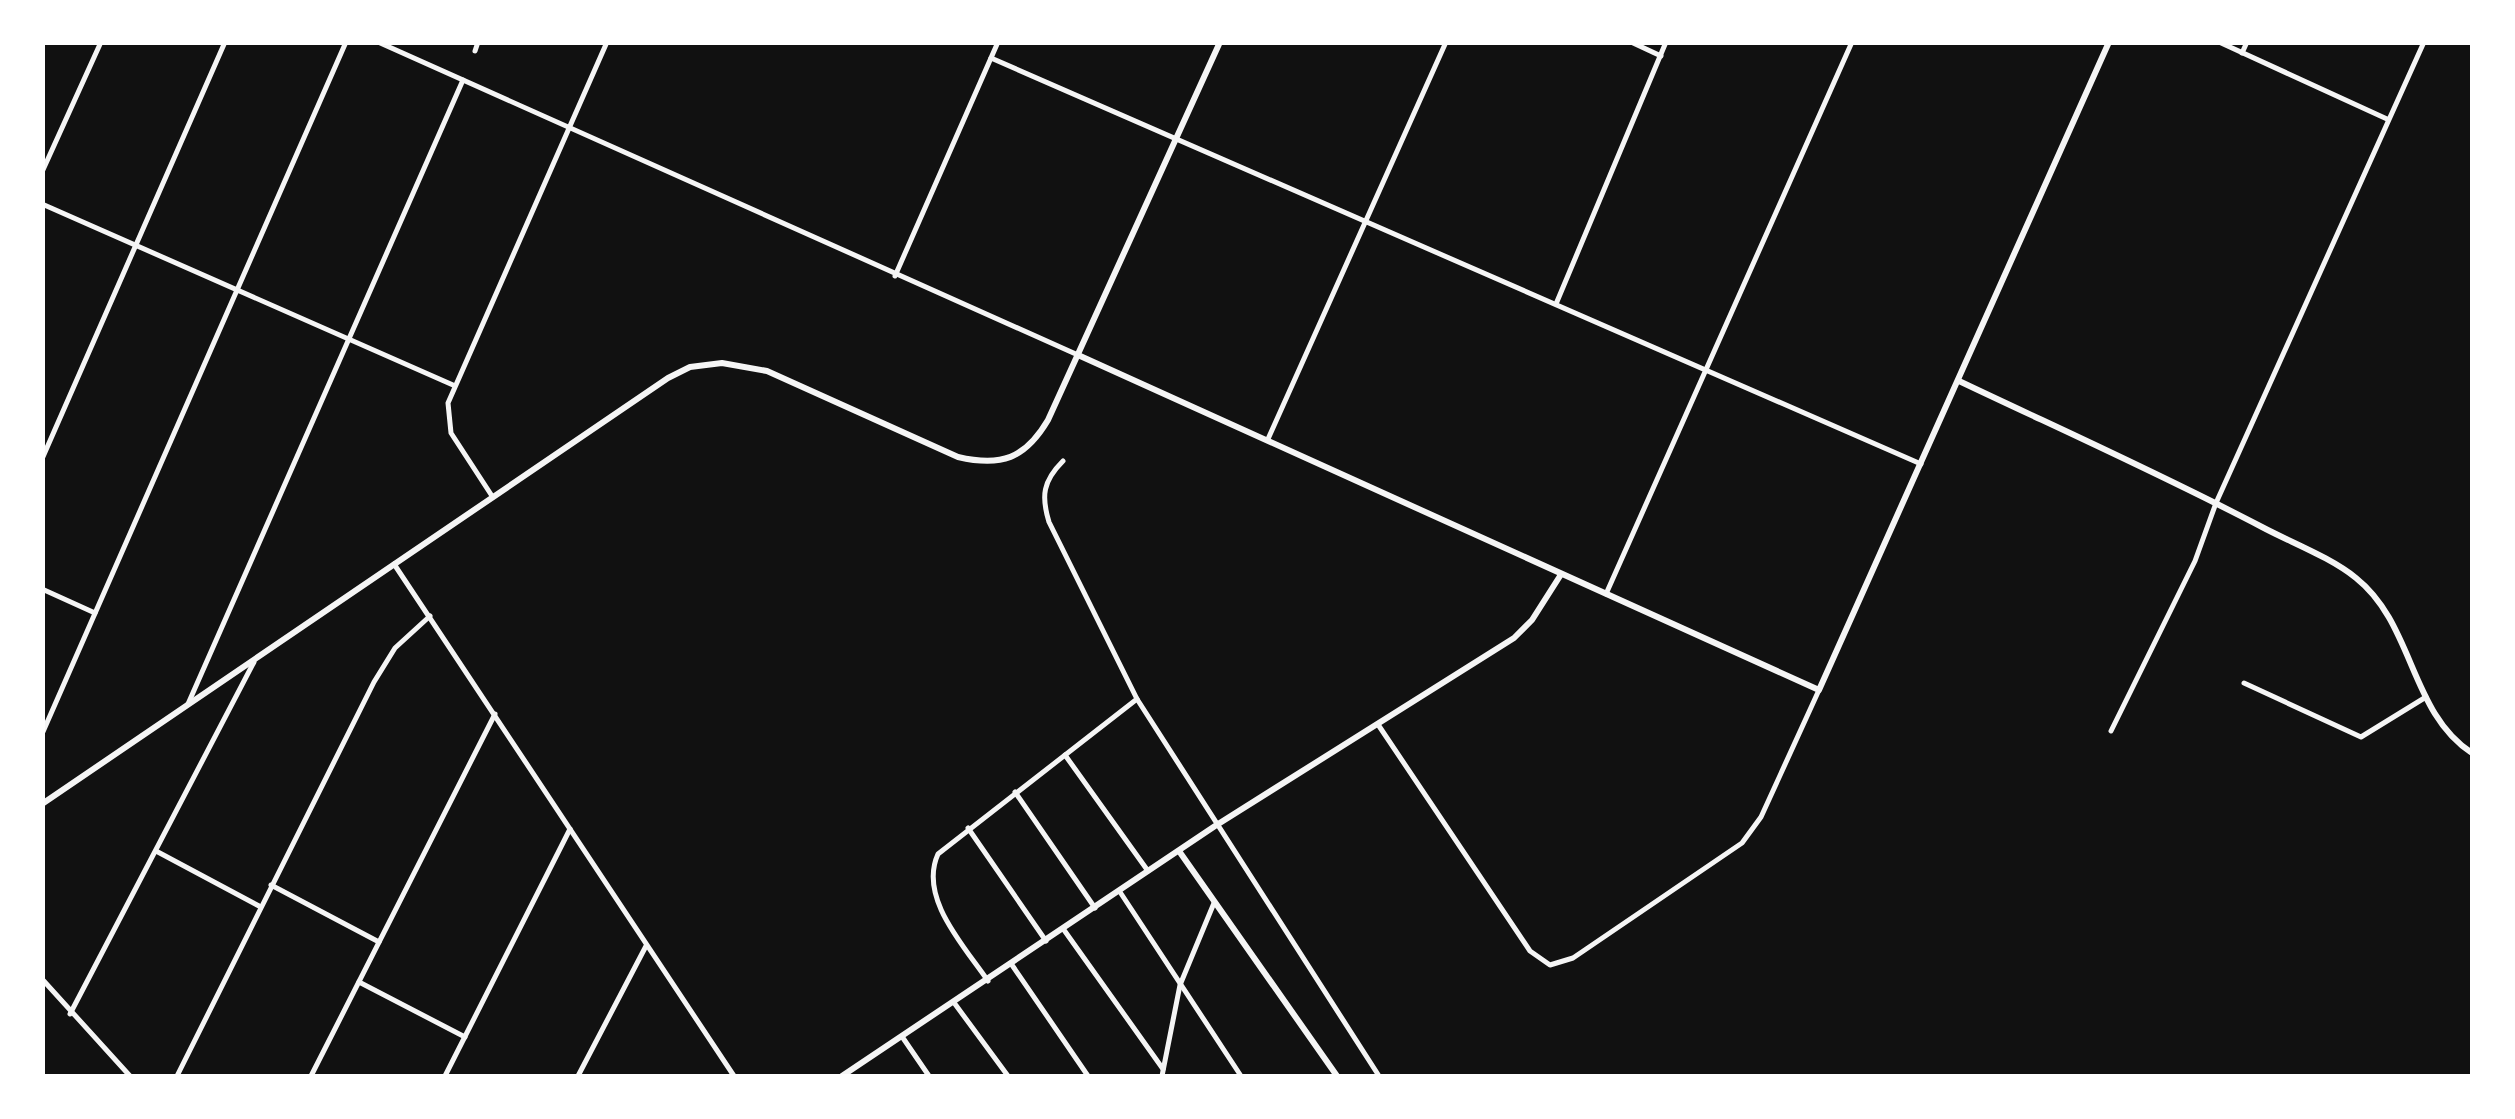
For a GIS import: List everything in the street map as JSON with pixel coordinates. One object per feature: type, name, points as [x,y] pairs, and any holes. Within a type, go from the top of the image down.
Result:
[{"type":"street","points":[[42,172],[101,42]]},
{"type":"street","points":[[42,459],[226,42]]},
{"type":"street","points":[[42,734],[235,287],[346,42]]},
{"type":"street","points":[[378,42],[1819,690]]},
{"type":"street","points":[[474,51],[478,42]]},
{"type":"street","points":[[492,496],[447,424],[453,385],[607,42]]},
{"type":"street","points":[[895,276],[998,42]]},
{"type":"street","points":[[42,804],[492,496],[668,378],[690,368],[722,363],[766,371],[958,457],[1002,462],[1036,439],[1220,42]]},
{"type":"street","points":[[1268,439],[1446,42]]},
{"type":"street","points":[[1631,42],[1660,56]]},
{"type":"street","points":[[1556,304],[1666,42]]},
{"type":"street","points":[[1606,594],[1852,42]]},
{"type":"street","points":[[1379,726],[1530,951],[1542,963],[1560,964],[1742,843],[1761,817],[2109,42]]},
{"type":"street","points":[[2218,42],[2387,119]]},
{"type":"street","points":[[2242,53],[2247,42]]},
{"type":"street","points":[[2110,731],[2194,560],[2216,503],[2424,42]]},
{"type":"street","points":[[991,58],[1921,464]]},
{"type":"street","points":[[187,706],[463,80]]},
{"type":"street","points":[[42,204],[138,242],[453,385]]},
{"type":"street","points":[[1959,382],[2216,503],[2354,576],[2381,602],[2399,630],[2426,697],[2448,732],[2472,753]]},
{"type":"street","points":[[1062,461],[1043,490],[1050,522],[1137,698],[1215,826],[1379,1076]]},
{"type":"street","points":[[394,564],[734,1076]]},
{"type":"street","points":[[842,1076],[853,1074],[1215,826],[1514,638],[1532,620],[1560,576]]},
{"type":"street","points":[[42,589],[95,613]]},
{"type":"street","points":[[177,1076],[387,659],[430,616]]},
{"type":"street","points":[[70,1014],[255,659]]},
{"type":"street","points":[[2244,683],[2362,738],[2426,697]]},
{"type":"street","points":[[988,981],[935,893],[938,854],[1137,698]]},
{"type":"street","points":[[310,1076],[495,714]]},
{"type":"street","points":[[1066,755],[1149,872]]},
{"type":"street","points":[[1015,792],[1094,908]]},
{"type":"street","points":[[968,828],[1046,942]]},
{"type":"street","points":[[460,1076],[446,1074],[570,829]]},
{"type":"street","points":[[156,851],[260,906]]},
{"type":"street","points":[[1179,851],[1216,898],[1337,1076]]},
{"type":"street","points":[[270,885],[379,942]]},
{"type":"street","points":[[1120,892],[1241,1076]]},
{"type":"street","points":[[1163,1073],[1180,985],[1216,898]]},
{"type":"street","points":[[1064,930],[1163,1073]]},
{"type":"street","points":[[578,1076],[646,946]]},
{"type":"street","points":[[1012,965],[1088,1076]]},
{"type":"street","points":[[42,979],[130,1076]]},
{"type":"street","points":[[359,982],[466,1037]]},
{"type":"street","points":[[955,1004],[1008,1076]]},
{"type":"street","points":[[903,1038],[929,1076]]}]
